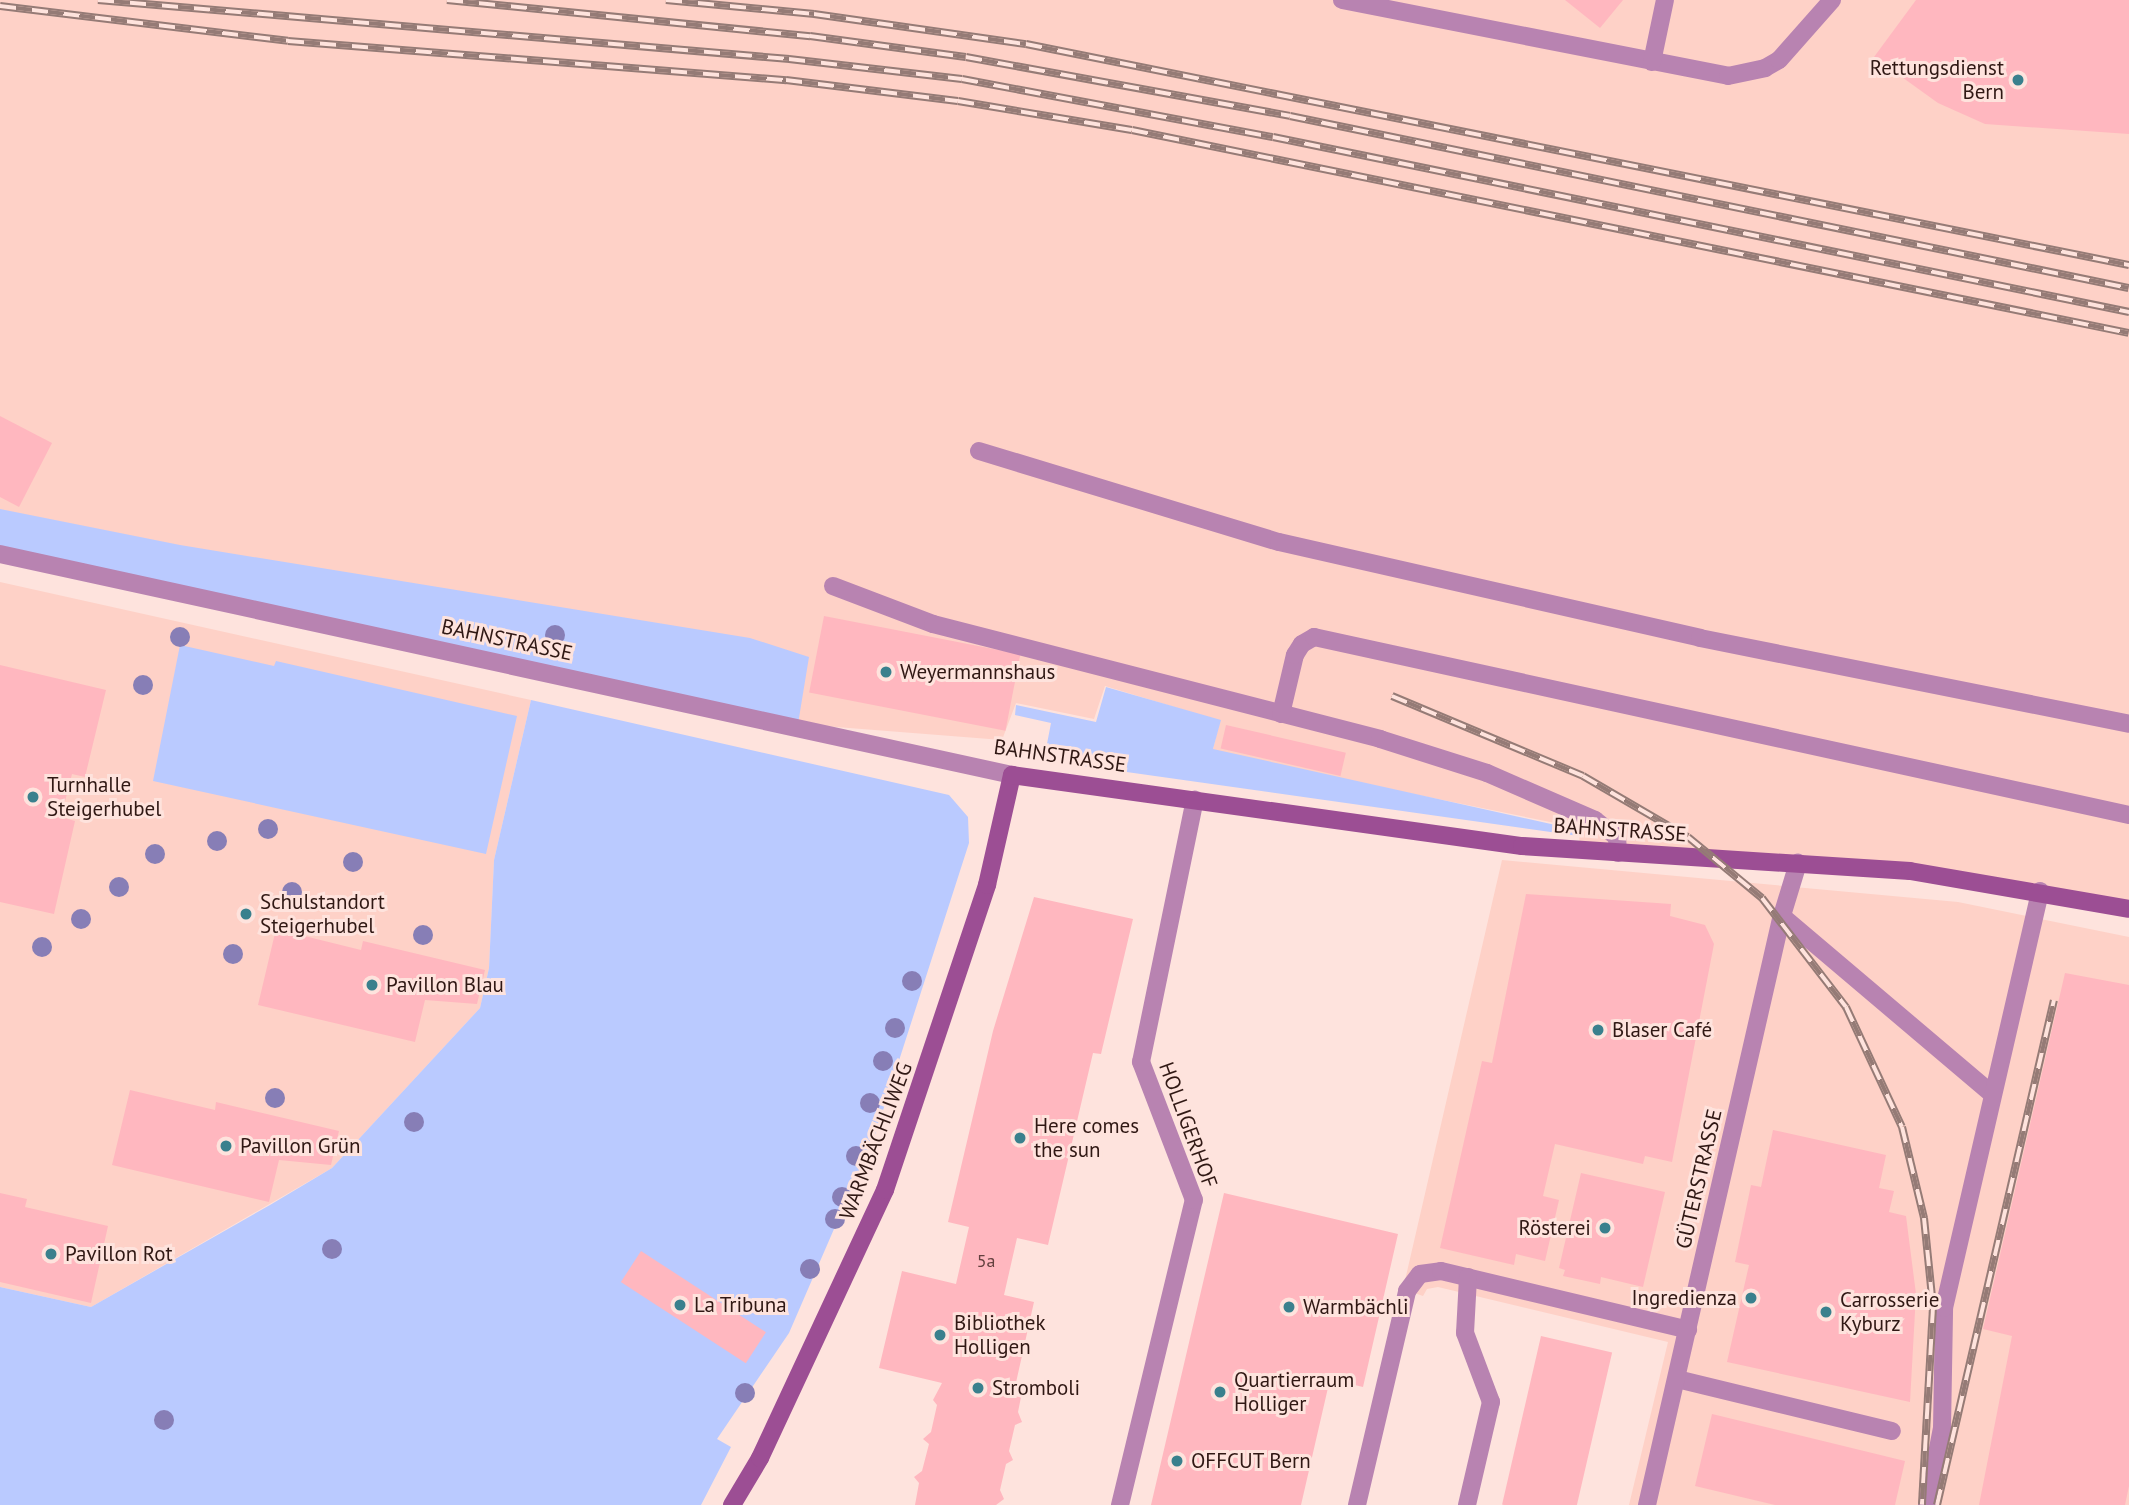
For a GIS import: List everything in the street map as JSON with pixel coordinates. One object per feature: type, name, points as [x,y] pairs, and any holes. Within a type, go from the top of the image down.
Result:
[{"type":"street","points":[[1342,0],[1728,76],[1765,68],[1795,46],[1832,0]]},
{"type":"street","points":[[1652,62],[1665,0]]},
{"type":"street","points":[[979,452],[1279,542],[1700,638],[2129,724]]},
{"type":"street","name":"BAHNSTRASSE","points":[[0,554],[1012,775],[1522,846],[1910,871],[2040,891],[2129,909]]},
{"type":"street","points":[[833,586],[933,624],[1281,714],[1488,772],[1595,820],[1617,836],[1618,853]]},
{"type":"street","points":[[1281,714],[1295,655],[1302,644],[1314,637],[2129,815]]},
{"type":"street","name":"WARMBÄCHLIWEG","points":[[732,1505],[760,1458],[885,1190],[988,885],[1012,775]]},
{"type":"street","name":"HOLLIGERHOF","points":[[1120,1505],[1194,1200],[1141,1062],[1195,799]]},
{"type":"street","name":"GÜTERSTRASSE","points":[[1647,1505],[1782,916],[1798,863]]},
{"type":"street","points":[[1927,1505],[1942,1428],[1944,1308],[1991,1093],[2040,891]]},
{"type":"street","points":[[1782,916],[1991,1093]]},
{"type":"street","points":[[1357,1505],[1409,1286],[1416,1276],[1431,1270],[1468,1277],[1688,1330]]},
{"type":"street","points":[[1467,1505],[1491,1402],[1465,1333],[1468,1277]]},
{"type":"street","points":[[1677,1379],[1892,1431]]},
{"type":"shaded area","points":[[0,0],[2129,0],[2129,909],[2001,884],[1580,850],[1579,831],[1560,824],[1212,753],[1220,721],[1105,686],[1094,719],[1016,703],[1002,740],[798,724],[799,709],[0,529]]},
{"type":"shaded area","points":[[0,509],[180,545],[750,638],[809,657],[798,724],[0,546]]},
{"type":"shaded area","name":"Schulstandort Steigerhubel","points":[[0,582],[531,700],[494,860],[489,968],[480,1008],[332,1168],[91,1307],[0,1287]]},
{"type":"shaded area","points":[[180,645],[274,666],[276,661],[517,716],[486,854],[153,781]]},
{"type":"shaded area","points":[[1106,687],[1221,720],[1213,749],[1560,826],[1580,831],[1579,836],[1077,765],[1071,746],[1046,749],[1051,723],[1015,715],[1016,705],[1096,722]]},
{"type":"shaded area","points":[[531,700],[949,795],[968,817],[969,843],[876,1132],[789,1333],[717,1439],[731,1447],[701,1505],[0,1505],[0,1287],[91,1307],[270,1205],[332,1168],[480,1008],[489,968],[494,860]]},
{"type":"shaded area","points":[[1502,860],[1958,902],[2129,937],[2129,1505],[1629,1505],[1668,1342],[1438,1287],[1427,1289],[1423,1296],[1403,1289]]},
{"type":"building","points":[[1565,0],[1623,0],[1600,28]]},
{"type":"building","name":"Rettungsdienst Bern","points":[[1916,0],[2129,0],[2129,134],[1985,124],[1938,103],[1874,57]]},
{"type":"building","points":[[0,416],[52,443],[19,507],[0,497]]},
{"type":"building","points":[[824,616],[1020,654],[1005,731],[809,693]]},
{"type":"building","name":"Turnhalle Steigerhubel","points":[[0,665],[106,690],[85,777],[72,774],[61,817],[75,821],[54,914],[0,902]]},
{"type":"building","points":[[1226,725],[1346,753],[1340,776],[1221,748]]},
{"type":"building","points":[[1526,894],[1671,904],[1670,916],[1705,925],[1714,944],[1672,1162],[1645,1156],[1643,1164],[1555,1144],[1543,1196],[1559,1200],[1545,1261],[1516,1254],[1514,1265],[1440,1248],[1482,1061],[1492,1063]]},
{"type":"building","points":[[1034,897],[1133,919],[1101,1054],[1093,1053],[1048,1245],[1017,1238],[1004,1295],[1034,1302],[1013,1396],[1021,1397],[1018,1412],[1022,1422],[1015,1425],[1009,1451],[1013,1460],[1006,1464],[1000,1490],[1004,1499],[996,1505],[915,1505],[919,1483],[914,1477],[922,1471],[929,1444],[923,1439],[931,1432],[937,1405],[933,1400],[942,1383],[879,1368],[902,1271],[956,1284],[969,1227],[948,1222],[993,1031]]},
{"type":"building","name":"Pavillon Blau","points":[[276,929],[361,950],[363,941],[485,970],[477,1004],[425,1000],[415,1042],[258,1005]]},
{"type":"building","points":[[2065,973],[2129,985],[2129,1486],[2125,1505],[1979,1505],[2012,1336],[1983,1329]]},
{"type":"building","name":"Pavillon Grün","points":[[130,1090],[215,1110],[216,1102],[339,1131],[331,1165],[279,1160],[269,1202],[112,1165]]},
{"type":"building","points":[[1773,1130],[1886,1155],[1879,1188],[1894,1191],[1889,1212],[1906,1216],[1916,1294],[1910,1402],[1727,1362],[1749,1265],[1735,1262],[1751,1185],[1761,1187]]},
{"type":"building","points":[[1581,1173],[1665,1192],[1643,1287],[1601,1277],[1600,1284],[1563,1276],[1565,1270],[1559,1268]]},
{"type":"building","name":"Pavillon Rot","points":[[0,1193],[27,1199],[25,1207],[108,1226],[91,1303],[0,1282]]},
{"type":"building","name":"Warmbächli","points":[[1224,1193],[1398,1234],[1363,1387],[1330,1379],[1301,1505],[1151,1505]]},
{"type":"building","points":[[641,1251],[766,1332],[746,1363],[621,1282]]},
{"type":"building","points":[[1541,1336],[1612,1352],[1577,1505],[1502,1505]]},
{"type":"building","points":[[1712,1414],[1905,1461],[1895,1505],[1775,1505],[1695,1486]]},
{"type":"railway","points":[[98,0],[789,59],[962,79],[1273,137],[2129,312]]},
{"type":"railway","points":[[447,0],[810,36],[966,57],[1290,116],[2129,288]]},
{"type":"railway","points":[[666,0],[814,14],[1026,44],[2129,265]]},
{"type":"railway","points":[[0,6],[288,41],[786,80],[958,101],[1132,130],[2129,333]]},
{"type":"railway","points":[[1392,696],[1583,776],[1688,837],[1762,898],[1846,1007],[1902,1127],[1924,1218],[1933,1307],[1922,1505]]},
{"type":"railway","points":[[1937,1505],[2054,1000]]},
{"type":"place","name":"Rettungsdienst Bern","points":[[2018,80]]},
{"type":"place","name":"Weyermannshaus","points":[[886,672]]},
{"type":"place","name":"Turnhalle Steigerhubel","points":[[33,797]]},
{"type":"place","name":"Schulstandort Steigerhubel","points":[[246,914]]},
{"type":"place","name":"Pavillon Blau","points":[[372,985]]},
{"type":"place","name":"Blaser Café","points":[[1598,1030]]},
{"type":"place","name":"Here comes the sun","points":[[1020,1138]]},
{"type":"place","name":"Pavillon Grün","points":[[226,1146]]},
{"type":"place","name":"Rösterei","points":[[1605,1228]]},
{"type":"place","name":"Pavillon Rot","points":[[51,1254]]},
{"type":"place","name":"Ingredienza","points":[[1751,1298]]},
{"type":"place","name":"La Tribuna","points":[[680,1305]]},
{"type":"place","name":"Warmbächli","points":[[1289,1307]]},
{"type":"place","name":"Carrosserie Kyburz","points":[[1826,1312]]},
{"type":"place","name":"Bibliothek Holligen","points":[[940,1335]]},
{"type":"place","name":"Stromboli","points":[[978,1388]]},
{"type":"place","name":"Quartierraum Holliger","points":[[1220,1392]]},
{"type":"place","name":"OFFCUT Bern","points":[[1177,1461]]}]
